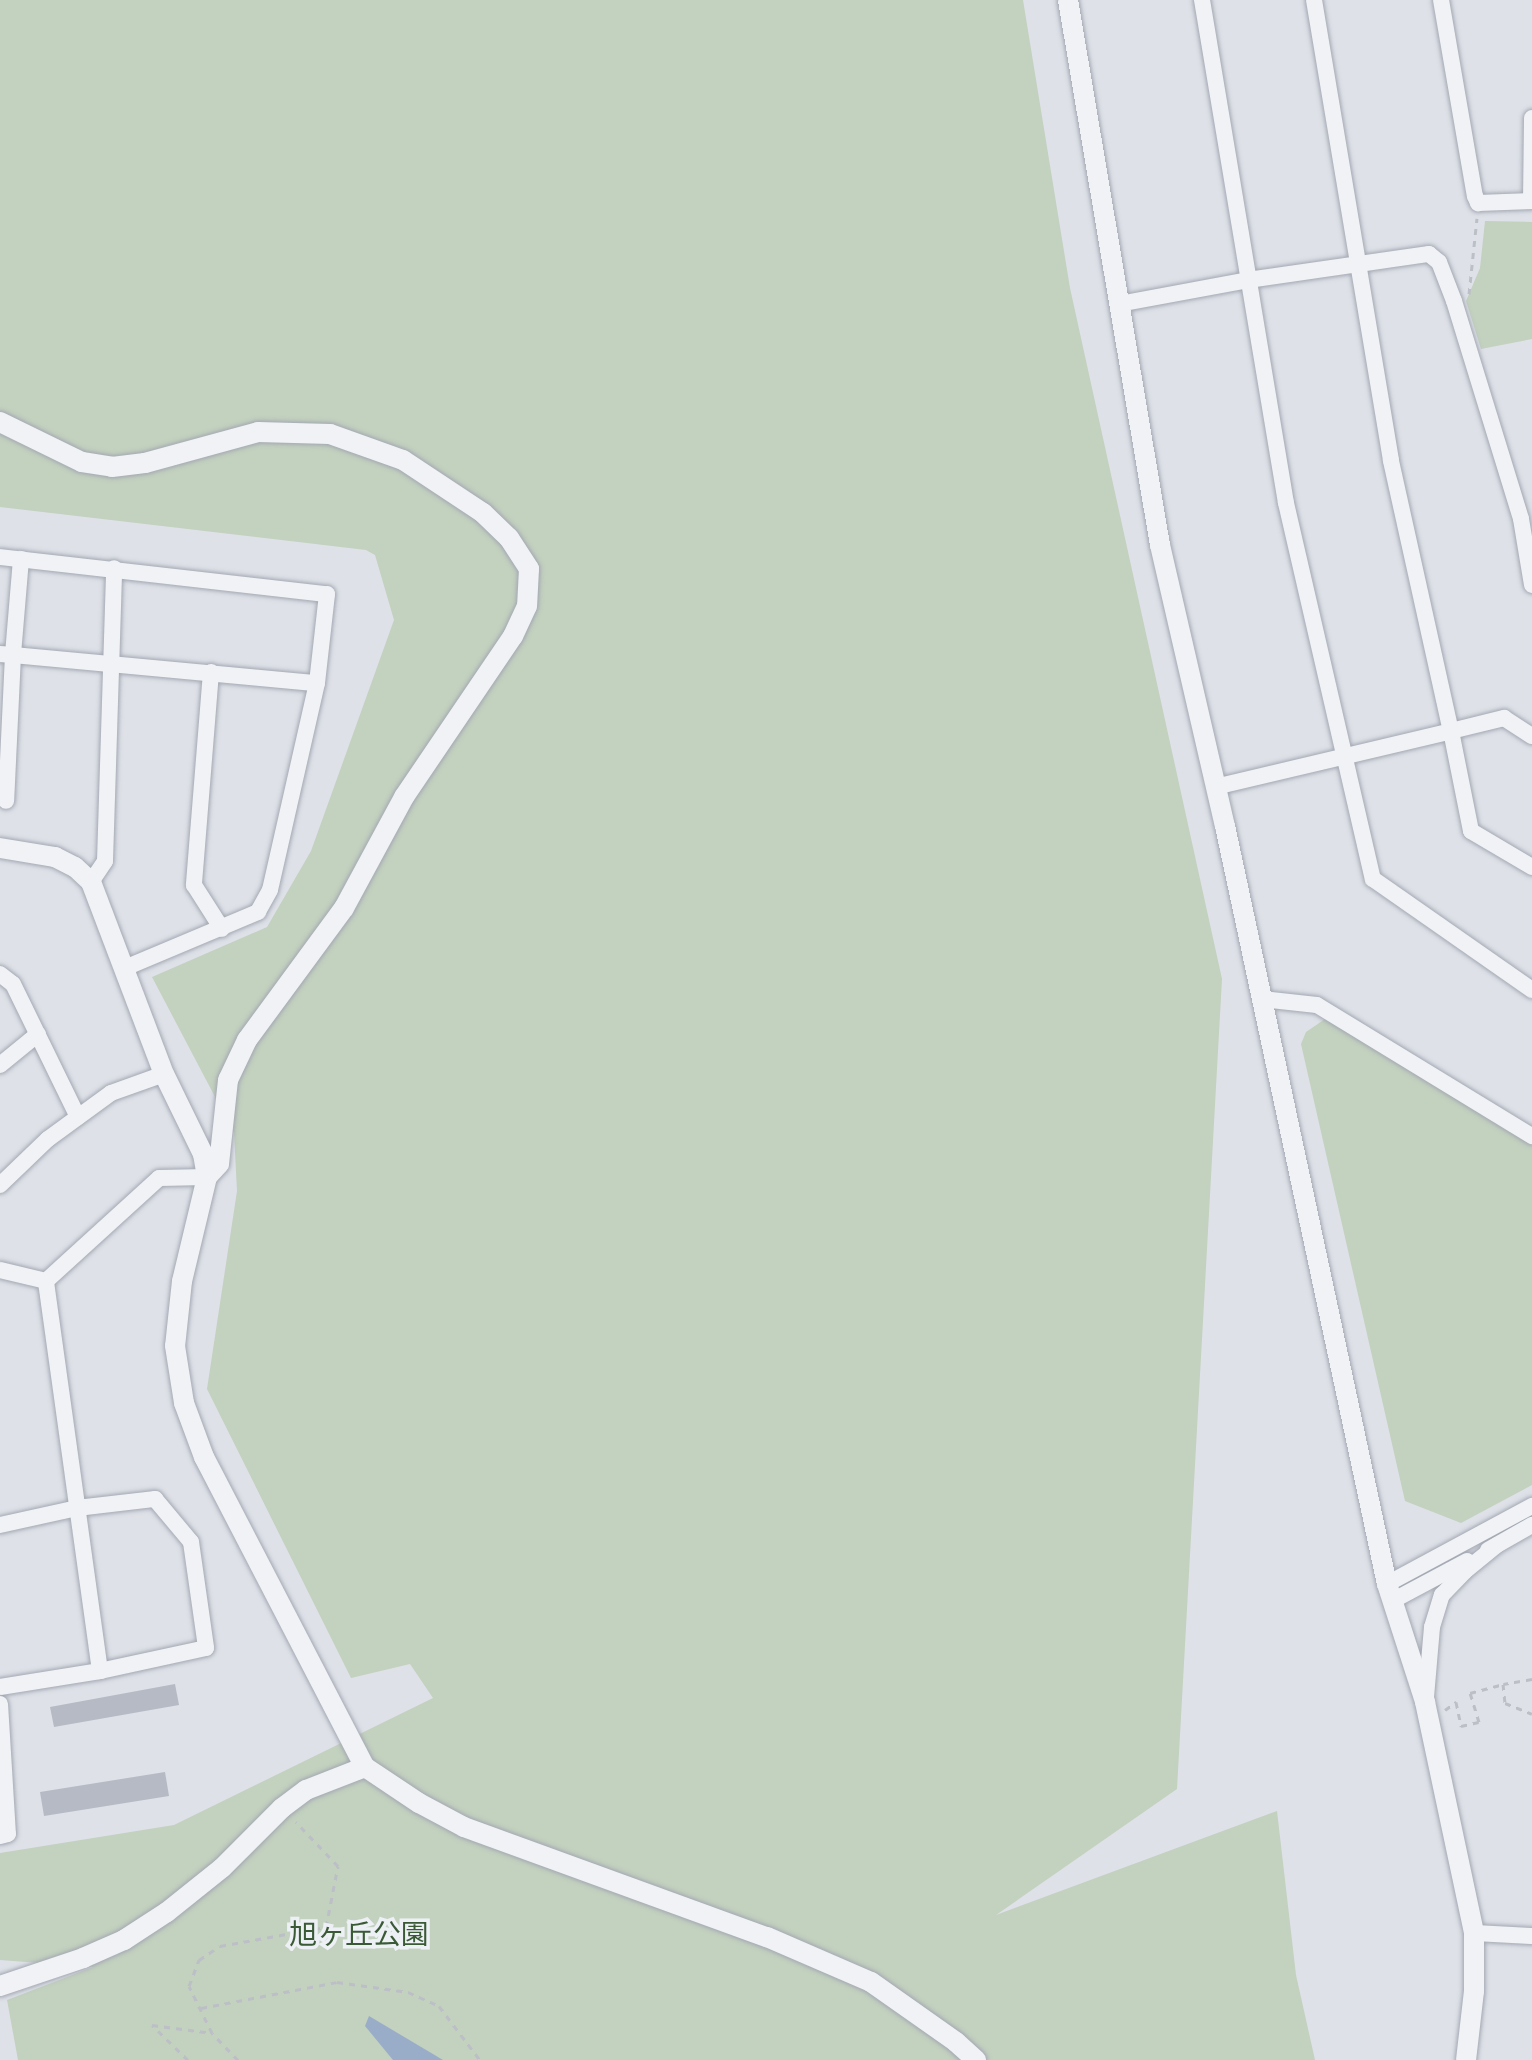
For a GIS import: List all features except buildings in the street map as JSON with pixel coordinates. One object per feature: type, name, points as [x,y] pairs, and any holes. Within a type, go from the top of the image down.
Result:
[{"type":"street","points":[[1068,0],[1160,545],[1262,999],[1389,1593],[1427,1712],[1474,1933],[1474,1991],[1466,2060]]},
{"type":"street","points":[[1202,0],[1286,503],[1373,879],[1532,990]]},
{"type":"street","points":[[1314,0],[1391,461],[1471,831],[1532,867]]},
{"type":"street","points":[[1441,0],[1478,203],[1531,201],[1532,118]]},
{"type":"street","points":[[1119,304],[1248,280],[1429,254],[1439,262],[1454,301],[1526,518],[1532,585]]},
{"type":"street","points":[[0,422],[72,458],[112,467],[145,463],[258,432],[330,434],[403,460],[483,513],[509,538],[529,569],[527,606],[513,636],[404,797],[344,908],[247,1040],[228,1080],[219,1164],[207,1177],[159,1178],[46,1281]]},
{"type":"street","points":[[0,557],[327,594],[317,683],[270,890],[258,912],[125,968]]},
{"type":"street","points":[[6,801],[6,654],[21,559]]},
{"type":"street","points":[[91,882],[105,861],[114,568]]},
{"type":"street","points":[[6,654],[317,683]]},
{"type":"street","points":[[211,672],[194,885],[222,929]]},
{"type":"street","points":[[1215,787],[1504,718],[1532,736]]},
{"type":"street","points":[[0,848],[55,857],[75,867],[91,882],[164,1074],[203,1154],[207,1177],[182,1281],[175,1346],[184,1403],[204,1457],[365,1767],[419,1803],[464,1827],[767,1937],[871,1982],[956,2042],[976,2060]]},
{"type":"street","points":[[0,974],[13,984],[78,1117]]},
{"type":"street","points":[[1262,999],[1317,1005],[1532,1136]]},
{"type":"street","points":[[0,1065],[38,1034]]},
{"type":"street","points":[[0,1185],[48,1139],[111,1093],[164,1074]]},
{"type":"street","points":[[0,1270],[46,1281]]},
{"type":"street","points":[[46,1281],[100,1671]]},
{"type":"street","points":[[0,1525],[77,1508],[155,1499],[191,1542],[206,1648],[100,1671],[0,1687]]},
{"type":"street","points":[[1389,1593],[1532,1506]]},
{"type":"street","points":[[1389,1593],[1497,1545],[1532,1525]]},
{"type":"street","points":[[1427,1712],[1432,1627],[1442,1595],[1497,1545]]},
{"type":"street","points":[[0,1704],[8,1834],[0,1836]]},
{"type":"street","points":[[0,1986],[83,1958],[124,1940],[167,1912],[222,1868],[282,1808],[306,1790],[365,1767]]},
{"type":"street","points":[[1474,1933],[1532,1936]]},
{"type":"path","points":[[1454,301],[1470,293],[1478,203]]},
{"type":"path","points":[[1427,1712],[1456,1702],[1461,1726],[1479,1722],[1470,1693],[1532,1679]]},
{"type":"path","points":[[1503,1684],[1505,1703],[1532,1714]]},
{"type":"path","points":[[238,2060],[212,2033],[189,1986],[199,1960],[220,1946],[326,1927],[338,1866],[282,1808]]},
{"type":"path","points":[[200,2008],[337,1982],[408,1992],[439,2006],[480,2060]]},
{"type":"path","points":[[188,2060],[152,2025],[212,2033]]},
{"type":"green space","name":"旭ヶ丘公園","points":[[0,0],[1023,0],[1070,288],[1222,979],[1177,1789],[996,1915],[1277,1811],[1296,1975],[1315,2060],[18,2060],[7,2000],[93,1967],[0,1960],[0,1853],[174,1825],[433,1698],[410,1664],[351,1678],[207,1389],[237,1191],[234,1133],[152,977],[267,927],[311,851],[394,620],[375,555],[366,550],[0,507]]},
{"type":"green space","points":[[1485,221],[1532,222],[1532,339],[1481,349],[1466,301],[1480,268]]},
{"type":"green space","points":[[1325,1019],[1532,1144],[1532,1485],[1461,1523],[1405,1501],[1301,1044],[1306,1032]]},
{"type":"water","points":[[369,2016],[443,2060],[393,2060],[365,2026]]}]
